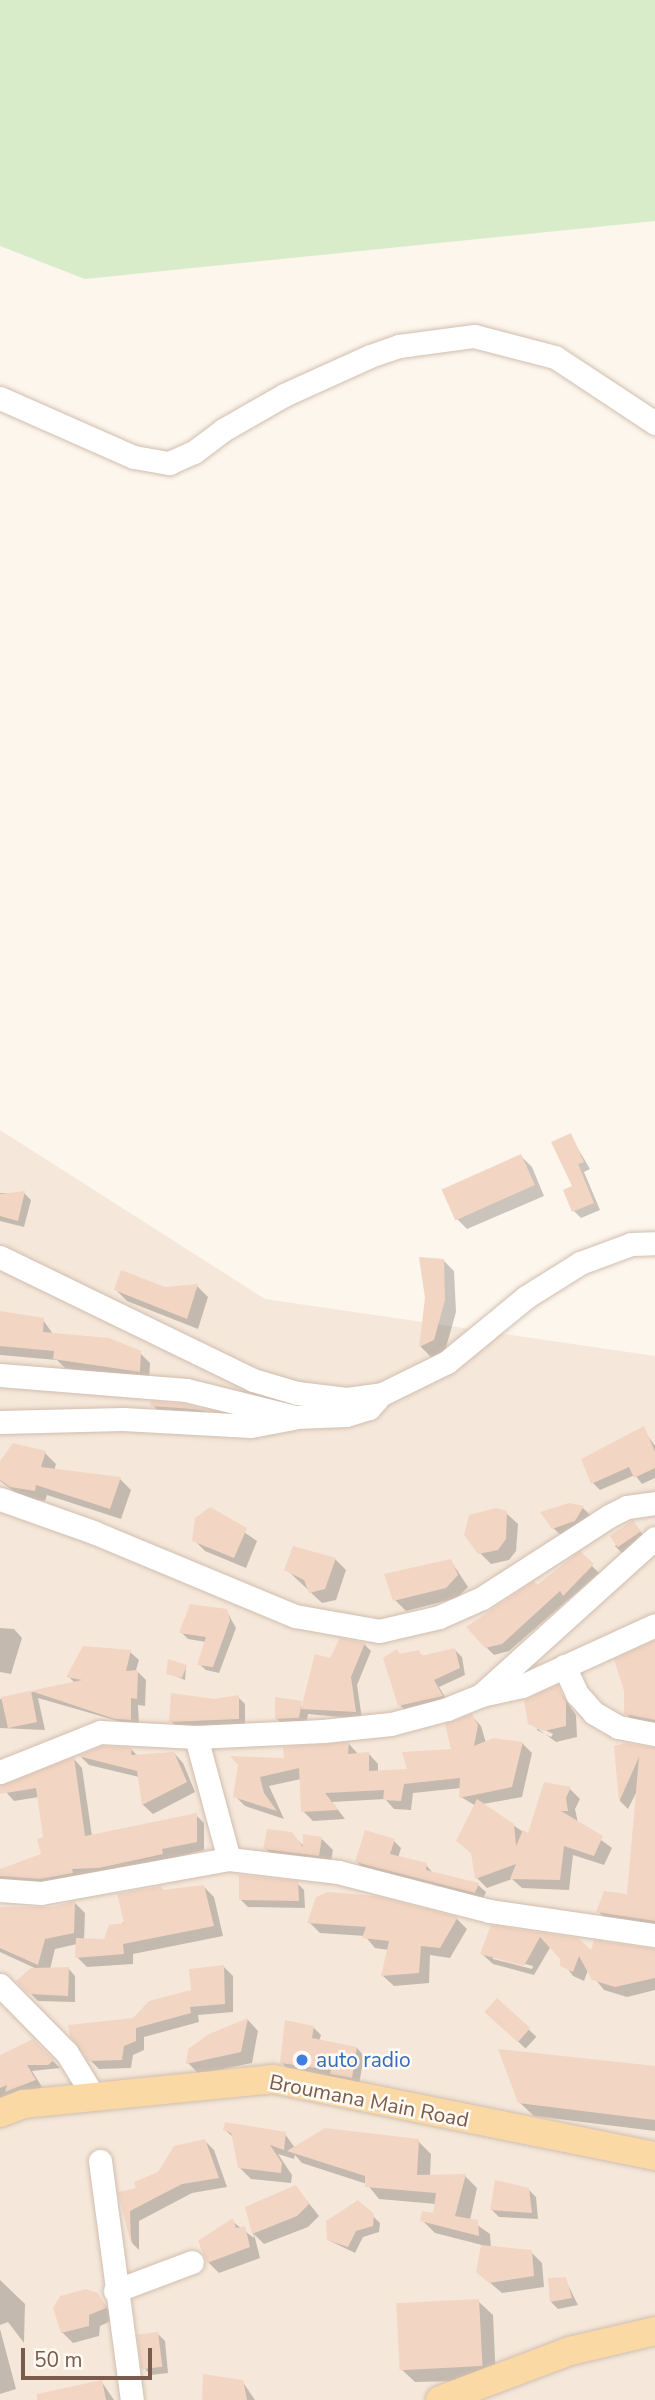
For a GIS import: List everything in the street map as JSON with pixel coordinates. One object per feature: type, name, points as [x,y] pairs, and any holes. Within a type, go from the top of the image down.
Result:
[{"type":"main road","name":"Broumana Main Road","points":[[0,2113],[24,2104],[273,2079],[655,2156]]},
{"type":"main road","points":[[440,2400],[570,2351],[655,2331]]},
{"type":"street","points":[[0,398],[134,457],[169,463],[194,452],[223,430],[284,395],[370,356],[399,346],[474,336],[555,357],[655,422]]},
{"type":"street","points":[[0,1422],[123,1419],[263,1426],[295,1417],[355,1413],[369,1408],[382,1394],[447,1362],[526,1297],[580,1263],[631,1244],[655,1243]]},
{"type":"street","points":[[0,1257],[253,1380],[327,1398],[382,1394]]},
{"type":"street","points":[[0,1375],[186,1390],[295,1417]]},
{"type":"street","points":[[244,1404],[253,1380]]},
{"type":"street","points":[[0,1499],[93,1532],[295,1616],[379,1631],[439,1617],[482,1598],[609,1516],[626,1507],[655,1503]]},
{"type":"street","points":[[481,1695],[655,1538]]},
{"type":"street","points":[[0,1772],[100,1732],[196,1737],[391,1724],[481,1695],[511,1690],[655,1625]]},
{"type":"street","points":[[564,1665],[577,1694],[594,1713],[618,1727],[655,1734]]},
{"type":"street","points":[[196,1737],[229,1860]]},
{"type":"street","points":[[0,1890],[41,1893],[229,1860],[338,1872],[491,1910],[655,1935]]},
{"type":"street","points":[[0,1985],[61,2045],[94,2097]]},
{"type":"street","points":[[100,2161],[115,2291],[132,2400]]},
{"type":"street","points":[[115,2291],[192,2262]]},
{"type":"shaded area","points":[[0,1130],[265,1299],[655,1356],[655,2400],[0,2400]]},
{"type":"green space","points":[[0,0],[655,0],[655,221],[85,279],[0,246]]},
{"type":"building","points":[[571,1133],[584,1162],[578,1164],[594,1203],[572,1212],[563,1190],[572,1186],[551,1142]]},
{"type":"building","points":[[521,1154],[535,1185],[455,1220],[442,1189]]},
{"type":"building","points":[[25,1191],[18,1221],[0,1216],[0,1194]]},
{"type":"building","points":[[419,1257],[444,1259],[445,1300],[434,1340],[419,1347],[425,1298]]},
{"type":"building","points":[[121,1270],[165,1287],[198,1284],[187,1319],[114,1290]]},
{"type":"building","points":[[0,1311],[44,1318],[43,1332],[109,1338],[141,1351],[140,1372],[53,1359],[54,1351],[0,1346]]},
{"type":"building","points":[[151,1401],[184,1404],[207,1410],[150,1406]]},
{"type":"building","points":[[644,1426],[655,1452],[655,1468],[634,1478],[629,1467],[591,1484],[581,1459]]},
{"type":"building","points":[[13,1443],[46,1451],[41,1467],[121,1477],[110,1509],[36,1485],[35,1491],[10,1487],[0,1480],[0,1461]]},
{"type":"building","points":[[569,1503],[584,1506],[575,1521],[552,1529],[540,1512]]},
{"type":"building","points":[[210,1507],[247,1528],[234,1558],[192,1541],[195,1518]]},
{"type":"building","points":[[496,1508],[507,1511],[506,1539],[498,1550],[478,1554],[464,1535],[469,1515]]},
{"type":"building","points":[[633,1520],[641,1532],[618,1547],[610,1536]]},
{"type":"building","points":[[293,1546],[336,1558],[325,1589],[309,1593],[304,1580],[284,1570]]},
{"type":"building","points":[[580,1551],[594,1564],[563,1596],[560,1591],[502,1644],[485,1648],[466,1627],[534,1581],[537,1585]]},
{"type":"building","points":[[451,1559],[458,1575],[446,1588],[393,1601],[384,1574]]},
{"type":"building","points":[[190,1604],[227,1609],[230,1620],[213,1667],[197,1665],[206,1637],[179,1633]]},
{"type":"building","points":[[340,1638],[365,1643],[351,1677],[356,1712],[301,1709],[315,1654],[330,1658]]},
{"type":"building","points":[[655,1640],[655,1720],[624,1714],[624,1691],[614,1659]]},
{"type":"building","points":[[83,1646],[131,1650],[126,1671],[138,1670],[137,1699],[131,1698],[131,1720],[115,1719],[31,1691],[37,1722],[8,1728],[1,1697],[82,1680],[66,1677]]},
{"type":"building","points":[[455,1648],[460,1668],[434,1680],[443,1696],[398,1706],[383,1658],[397,1649],[399,1654],[419,1650],[421,1656]]},
{"type":"building","points":[[168,1659],[187,1665],[182,1678],[166,1674]]},
{"type":"building","points":[[557,1685],[566,1702],[566,1726],[544,1731],[528,1724],[524,1700]]},
{"type":"building","points":[[171,1693],[214,1699],[239,1695],[239,1719],[169,1722]]},
{"type":"building","points":[[275,1697],[302,1701],[299,1718],[275,1719]]},
{"type":"building","points":[[472,1714],[478,1725],[474,1746],[493,1738],[523,1742],[512,1787],[459,1798],[460,1778],[404,1784],[401,1801],[383,1800],[384,1790],[325,1793],[338,1810],[301,1812],[299,1768],[260,1777],[264,1793],[277,1811],[233,1797],[238,1765],[230,1756],[284,1758],[283,1747],[349,1742],[348,1754],[369,1752],[369,1771],[407,1769],[402,1752],[451,1749],[445,1724]]},
{"type":"building","points":[[625,1743],[655,1748],[655,1921],[596,1912],[604,1891],[627,1894],[639,1757],[619,1802],[614,1746]]},
{"type":"building","points":[[102,1746],[132,1748],[131,1755],[174,1752],[187,1782],[142,1805],[137,1771],[78,1756]]},
{"type":"building","points":[[74,1757],[85,1836],[197,1813],[197,1842],[162,1849],[163,1854],[99,1868],[72,1869],[73,1873],[40,1879],[0,1876],[0,1869],[41,1854],[37,1839],[43,1837],[36,1788],[0,1794],[0,1786]]},
{"type":"building","points":[[544,1782],[571,1787],[566,1798],[568,1811],[561,1811],[603,1836],[594,1856],[564,1846],[560,1880],[510,1879],[516,1864],[475,1879],[471,1853],[456,1841],[477,1799],[514,1824],[516,1846],[523,1830],[528,1833]]},
{"type":"building","points":[[267,1829],[292,1832],[303,1847],[303,1834],[322,1837],[319,1856],[263,1849]]},
{"type":"building","points":[[365,1830],[395,1839],[390,1854],[427,1863],[426,1870],[479,1883],[475,1893],[355,1862]]},
{"type":"building","points":[[239,1875],[298,1881],[299,1901],[239,1900]]},
{"type":"building","points":[[204,1885],[214,1926],[123,1944],[124,1954],[75,1958],[76,1938],[104,1939],[109,1925],[124,1923],[117,1894],[161,1886],[162,1890]]},
{"type":"building","points":[[328,1892],[376,1896],[458,1917],[440,1948],[421,1946],[419,1973],[381,1976],[389,1941],[362,1938],[366,1927],[307,1923],[316,1897]]},
{"type":"building","points":[[75,1901],[74,1933],[45,1939],[38,1965],[0,1948],[0,1907],[52,1907]]},
{"type":"building","points":[[491,1925],[578,1938],[591,1950],[594,1940],[655,1949],[655,1978],[615,1987],[592,1980],[579,1956],[573,1972],[560,1966],[560,1959],[540,1937],[524,1966],[480,1954]]},
{"type":"building","points":[[224,1965],[225,2004],[190,2007],[191,2013],[136,2028],[136,2041],[124,2046],[122,2060],[88,2061],[70,2036],[68,2025],[133,2018],[149,2001],[191,1990],[189,1969]]},
{"type":"building","points":[[69,1967],[68,1996],[29,1994],[16,1981],[31,1968]]},
{"type":"building","points":[[497,1998],[530,2028],[518,2042],[484,2012]]},
{"type":"building","points":[[248,2018],[241,2052],[186,2064],[188,2049],[209,2034]]},
{"type":"building","points":[[285,2020],[314,2026],[312,2038],[357,2047],[352,2078],[330,2074],[331,2070],[280,2063]]},
{"type":"building","points":[[33,2039],[54,2060],[48,2065],[27,2065],[36,2080],[5,2092],[7,2085],[0,2088],[0,2055]]},
{"type":"building","points":[[498,2049],[655,2066],[655,2120],[518,2103]]},
{"type":"building","points":[[225,2122],[286,2132],[284,2150],[270,2145],[282,2163],[281,2173],[238,2168],[231,2133],[223,2130]]},
{"type":"building","points":[[325,2128],[419,2139],[417,2175],[466,2174],[455,2216],[478,2220],[479,2236],[420,2221],[422,2211],[433,2213],[436,2193],[365,2187],[365,2176],[287,2151]]},
{"type":"building","points":[[205,2139],[219,2178],[182,2184],[130,2211],[131,2244],[118,2192],[136,2188],[134,2182],[158,2172],[174,2146]]},
{"type":"building","points":[[495,2180],[529,2188],[532,2213],[490,2210]]},
{"type":"building","points":[[296,2185],[309,2204],[297,2216],[252,2234],[245,2207]]},
{"type":"building","points":[[358,2200],[374,2214],[373,2226],[356,2231],[348,2247],[327,2240],[326,2221]]},
{"type":"building","points":[[233,2218],[236,2228],[245,2226],[250,2247],[207,2263],[198,2241]]},
{"type":"building","points":[[481,2245],[532,2250],[534,2276],[489,2283],[476,2272]]},
{"type":"building","points":[[566,2277],[572,2298],[550,2302],[548,2278]]},
{"type":"building","points":[[86,2289],[98,2293],[106,2308],[89,2315],[89,2326],[61,2333],[53,2308],[60,2296]]},
{"type":"building","points":[[479,2299],[483,2366],[400,2370],[396,2303]]},
{"type":"building","points":[[158,2332],[162,2367],[141,2369],[137,2335]]},
{"type":"building","points":[[203,2374],[243,2380],[247,2400],[202,2400]]},
{"type":"building","points":[[102,2380],[106,2400],[37,2400],[37,2394]]},
{"type":"place","name":"auto radio","points":[[302,2060]]}]
